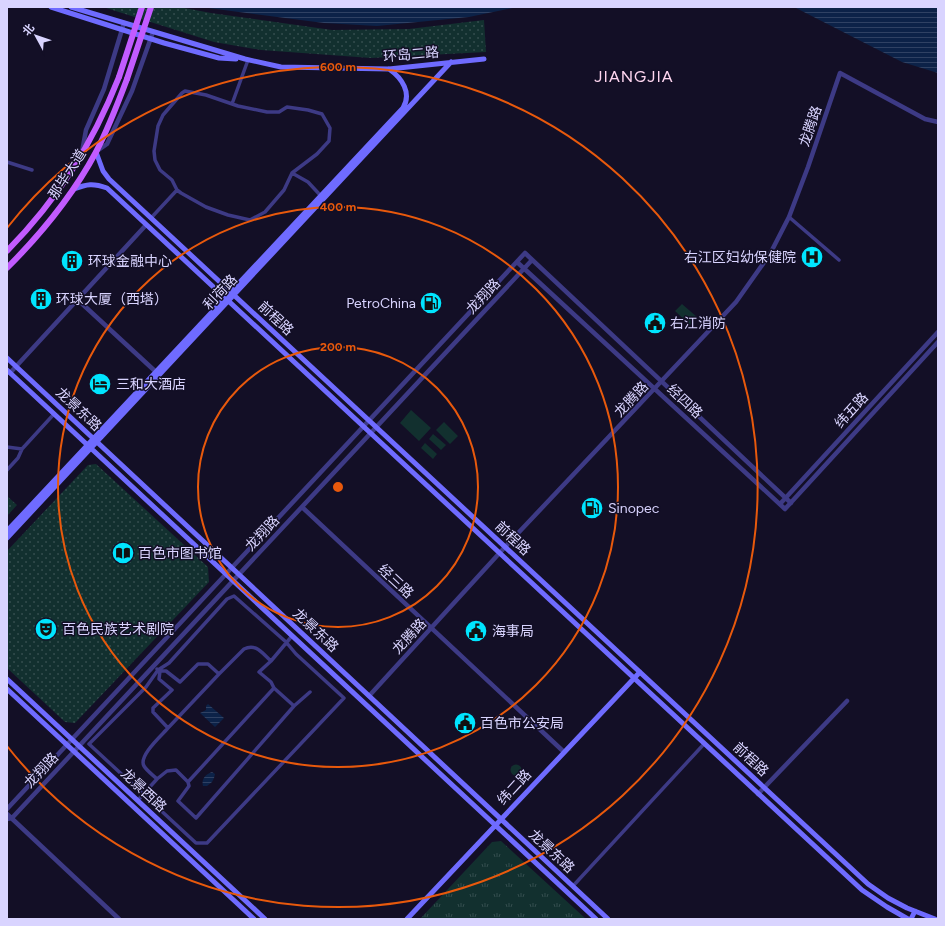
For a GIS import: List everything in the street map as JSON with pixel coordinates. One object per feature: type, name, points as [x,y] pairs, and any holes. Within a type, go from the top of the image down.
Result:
[{"type":"main road","name":"环岛二路","points":[[51,7],[151,39],[218,58],[246,59]]},
{"type":"main road","name":"环岛二路","points":[[71,7],[246,59],[281,67],[389,69],[484,59]]},
{"type":"main road","name":"那毕大道","points":[[7,251],[37,219],[57,193],[80,158],[100,123],[119,77],[142,7]]},
{"type":"main road","name":"那毕大道","points":[[7,268],[39,234],[74,189],[96,152],[127,79],[151,7]]},
{"type":"main road","name":"利荷路","points":[[232,294],[451,62]]},
{"type":"main road","name":"利荷路","points":[[95,440],[227,300],[403,108],[407,102],[406,90],[403,82],[389,69]]},
{"type":"main road","name":"前程路","points":[[96,152],[102,171],[109,179],[868,884],[888,898],[915,911],[921,916],[935,919]]},
{"type":"main road","name":"前程路","points":[[74,189],[86,185],[96,184],[107,188],[862,890],[908,919]]},
{"type":"main road","name":"利荷路","points":[[7,538],[156,372],[227,300]]},
{"type":"main road","name":"龙景东路","points":[[7,358],[608,919]]},
{"type":"main road","name":"龙景东路","points":[[9,372],[596,919]]},
{"type":"main road","name":"利荷路","points":[[7,531],[89,447]]},
{"type":"main road","name":"纬二路","points":[[407,919],[640,672]]},
{"type":"main road","name":"龙景西路","points":[[7,678],[265,919]]},
{"type":"main road","name":"龙景西路","points":[[7,689],[254,919]]},
{"type":"main road","points":[[911,919],[915,911]]},
{"type":"street","points":[[80,158],[86,130],[104,88],[124,23]]},
{"type":"street","points":[[96,152],[107,144],[132,91],[153,32]]},
{"type":"street","points":[[232,104],[246,59]]},
{"type":"street","name":"龙腾路","points":[[369,696],[506,547],[736,302],[770,254],[789,217],[808,167],[840,73],[925,119],[938,122]]},
{"type":"street","points":[[185,91],[206,95],[232,104],[266,112],[279,112],[288,107],[322,114],[330,128],[329,141],[317,154],[292,173],[284,190],[265,212],[250,220],[206,208],[177,190],[172,180],[160,170],[154,156],[156,132],[163,115],[185,91]]},
{"type":"street","points":[[7,162],[32,170]]},
{"type":"street","points":[[292,173],[308,182],[321,196]]},
{"type":"street","points":[[151,218],[177,190]]},
{"type":"street","points":[[789,217],[839,260]]},
{"type":"street","points":[[9,372],[16,367],[146,225]]},
{"type":"street","name":"经四路","points":[[525,253],[791,503]]},
{"type":"street","name":"龙翔路","points":[[7,809],[525,253]]},
{"type":"street","name":"龙翔路","points":[[9,819],[79,746],[532,260]]},
{"type":"street","name":"经四路","points":[[517,262],[656,388],[785,509]]},
{"type":"street","points":[[78,300],[156,372]]},
{"type":"street","name":"纬五路","points":[[780,504],[938,332]]},
{"type":"street","name":"纬五路","points":[[785,509],[938,342]]},
{"type":"street","points":[[7,470],[18,458],[22,449],[54,414]]},
{"type":"street","points":[[7,447],[22,449]]},
{"type":"street","name":"经三路","points":[[302,507],[564,752]]},
{"type":"street","points":[[234,596],[286,642],[296,654],[344,698],[207,843],[196,843],[89,744],[146,687],[159,670],[169,663],[227,599],[234,596]]},
{"type":"street","points":[[292,636],[271,661],[259,672],[294,706]]},
{"type":"street","points":[[158,779],[144,766],[142,760],[145,754],[219,674],[244,649],[249,646],[256,648],[271,661]]},
{"type":"street","points":[[153,666],[159,670],[166,671],[180,682],[198,664],[208,664],[219,674]]},
{"type":"street","points":[[159,670],[159,679],[172,690],[153,708],[153,712],[168,728]]},
{"type":"street","points":[[274,688],[188,782],[189,786],[178,801],[196,818],[294,706],[310,692]]},
{"type":"street","points":[[758,794],[847,701]]},
{"type":"street","points":[[573,886],[704,744]]},
{"type":"street","points":[[138,800],[167,771],[176,770],[188,782]]},
{"type":"street","points":[[7,814],[9,819],[119,919]]},
{"type":"green space","points":[[103,7],[179,7],[332,30],[409,29],[484,20],[486,52],[371,58],[261,50],[214,42]]},
{"type":"green space","points":[[682,304],[697,317],[690,325],[675,311]]},
{"type":"green space","points":[[411,410],[431,428],[419,441],[400,423]]},
{"type":"green space","points":[[444,422],[458,436],[450,444],[436,430]]},
{"type":"green space","points":[[433,434],[446,445],[441,450],[429,439]]},
{"type":"green space","points":[[425,443],[437,454],[433,459],[421,448]]},
{"type":"green space","points":[[96,464],[208,567],[209,582],[75,723],[65,722],[7,668],[7,551],[88,465]]},
{"type":"green space","points":[[7,496],[17,505],[7,516]]},
{"type":"green space","points":[[516,764],[520,766],[522,770],[520,774],[516,776],[512,774],[510,770],[512,766]]},
{"type":"green space","points":[[501,841],[586,919],[420,919],[492,842]]},
{"type":"water","points":[[201,7],[517,7],[469,17],[377,26],[324,23]]},
{"type":"water","points":[[794,7],[938,7],[938,73],[902,62]]},
{"type":"water","points":[[208,704],[224,718],[215,727],[200,713],[206,710],[206,706]]},
{"type":"water","points":[[212,772],[215,774],[212,782],[207,786],[203,786],[204,777]]},
{"type":"place","name":"右江区妇幼保健院","points":[[812,257]]},
{"type":"place","name":"环球金融中心","points":[[72,261]]},
{"type":"place","name":"环球大厦（西塔）","points":[[41,299]]},
{"type":"place","name":"PetroChina","points":[[431,303]]},
{"type":"place","name":"右江消防","points":[[655,323]]},
{"type":"place","name":"三和大酒店","points":[[100,384]]},
{"type":"place","name":"Sinopec","points":[[592,508]]},
{"type":"place","name":"百色市图书馆","points":[[123,553]]},
{"type":"place","name":"百色民族艺术剧院","points":[[46,629]]},
{"type":"place","name":"海事局","points":[[476,631]]},
{"type":"place","name":"百色市公安局","points":[[465,723]]},
{"type":"district","name":"JIANGJIA","points":[[634,76]]}]
